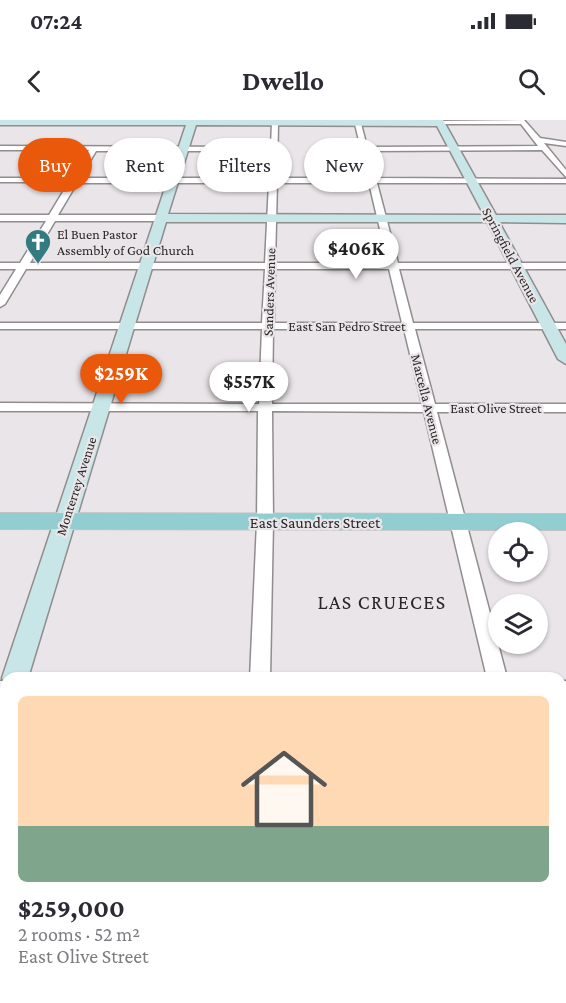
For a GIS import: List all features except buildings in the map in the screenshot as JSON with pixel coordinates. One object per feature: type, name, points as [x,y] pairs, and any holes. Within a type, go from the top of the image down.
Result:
[{"type":"main road","name":"East Saunders Street","points":[[0,521],[566,522]]},
{"type":"street","name":"Marcella Avenue","points":[[358,121],[362,138]]},
{"type":"street","name":"Springfield Avenue","points":[[439,121],[566,359]]},
{"type":"street","points":[[0,122],[522,121],[566,176]]},
{"type":"street","name":"Monterrey Avenue","points":[[185,146],[192,122]]},
{"type":"street","name":"Sanders Avenue","points":[[274,138],[275,122]]},
{"type":"street","points":[[537,140],[566,144]]},
{"type":"street","points":[[0,148],[104,148]]},
{"type":"street","points":[[384,149],[544,148]]},
{"type":"street","points":[[0,180],[18,180]]},
{"type":"street","points":[[384,180],[566,181]]},
{"type":"street","points":[[0,304],[68,192]]},
{"type":"street","name":"Monterrey Avenue","points":[[17,672],[170,192]]},
{"type":"street","name":"Sanders Avenue","points":[[260,672],[265,522],[265,408],[272,192]]},
{"type":"street","name":"Marcella Avenue","points":[[375,192],[496,672]]},
{"type":"street","points":[[0,218],[566,219]]},
{"type":"street","points":[[0,266],[566,266]]},
{"type":"street","name":"East San Pedro Street","points":[[0,326],[566,326]]},
{"type":"street","name":"East Olive Street","points":[[0,407],[566,408]]},
{"type":"place","name":"El Buen Pastor Assembly of God Church","points":[[38,265]]},
{"type":"district","name":"LAS CRUECES","points":[[382,602]]}]
